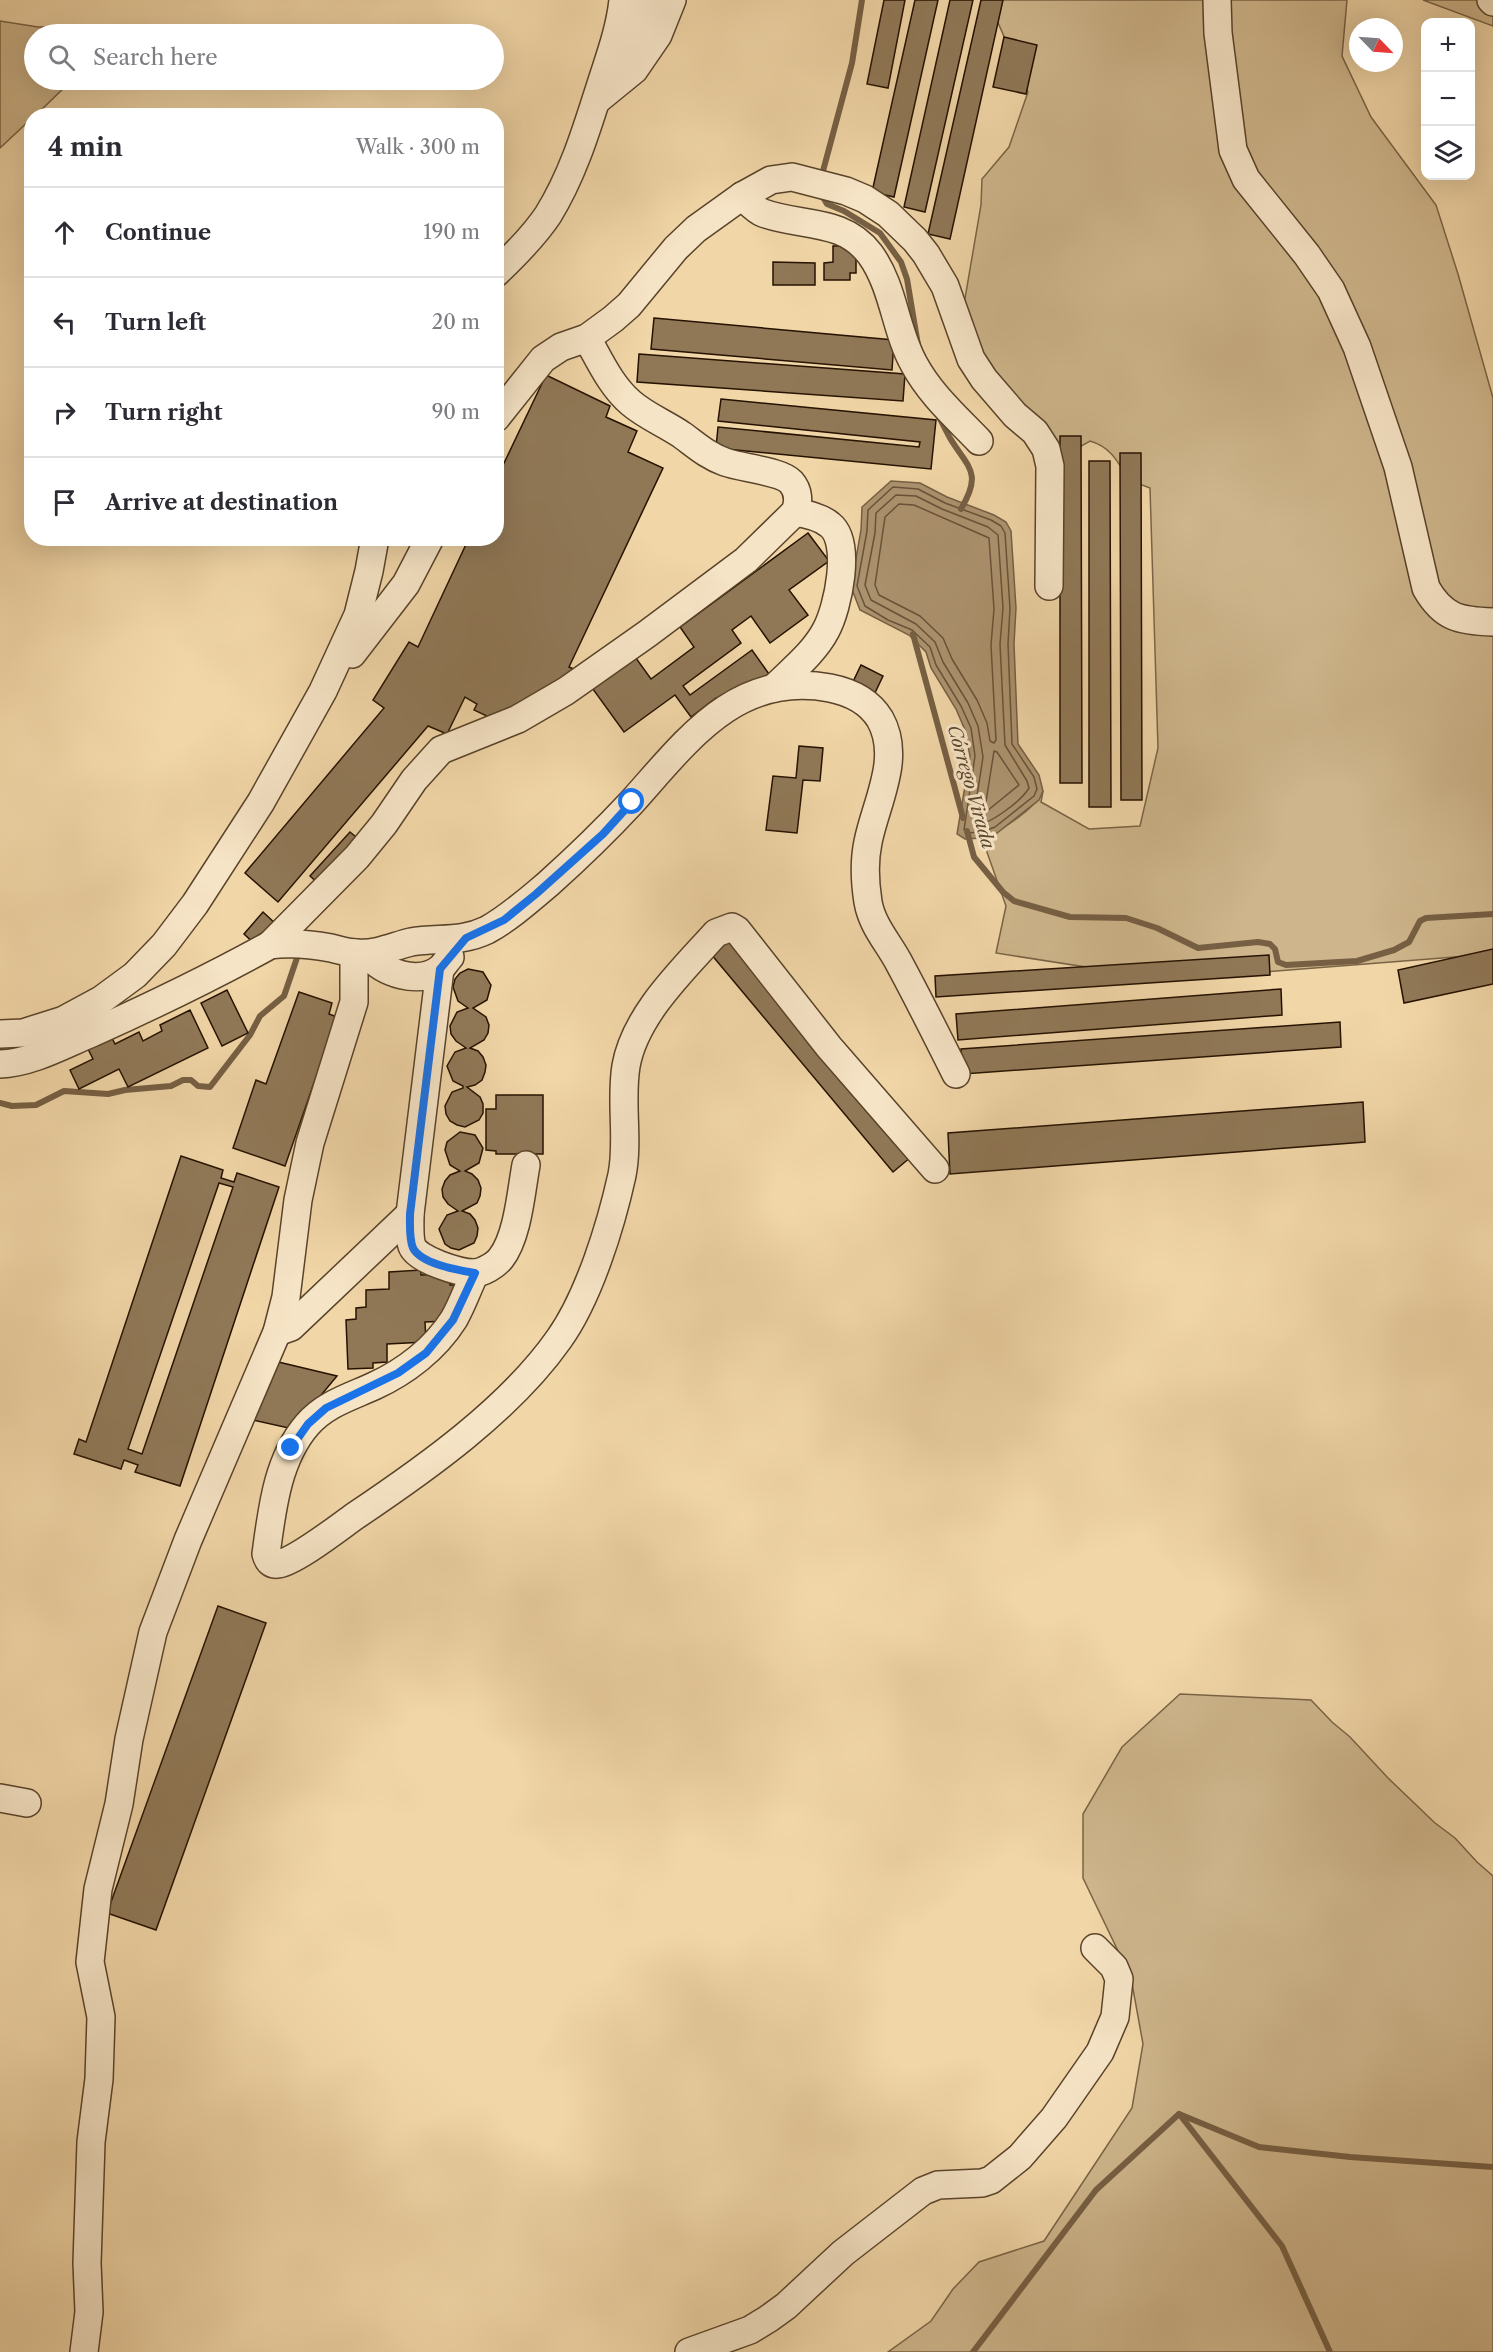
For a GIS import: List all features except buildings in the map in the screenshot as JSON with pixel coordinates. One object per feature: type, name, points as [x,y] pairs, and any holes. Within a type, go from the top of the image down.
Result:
[{"type":"street","points":[[504,265],[524,246],[548,215],[567,177],[596,101],[614,43],[623,0]]},
{"type":"street","points":[[634,70],[637,34],[645,0]]},
{"type":"street","points":[[596,101],[634,70],[658,35],[672,0]]},
{"type":"street","points":[[1217,0],[1219,44],[1233,150],[1246,179],[1307,255],[1331,290],[1357,347],[1398,467],[1426,588],[1435,604],[1448,615],[1470,622],[1493,622]]},
{"type":"street","points":[[504,408],[543,359],[561,347],[587,338],[628,305],[676,248],[696,229],[742,196],[771,180],[792,177],[846,191],[866,199],[888,214],[926,254],[945,286],[971,359],[984,379],[1015,415],[1035,432],[1046,449],[1050,466],[1049,586]]},
{"type":"street","points":[[742,196],[761,213],[825,224],[850,234],[870,255],[891,294],[913,363],[928,386],[979,441]]},
{"type":"street","points":[[0,1064],[12,1063],[57,1048],[143,1010],[270,945],[357,857],[384,824],[414,780],[441,750],[518,719],[566,691],[747,560],[795,513],[798,503],[797,492],[790,481],[777,475],[724,462],[707,455],[681,434],[631,403],[610,380],[587,338]]},
{"type":"street","points":[[774,688],[814,648],[827,629],[835,609],[840,586],[839,537],[831,525],[795,513]]},
{"type":"street","points":[[0,1034],[23,1033],[64,1020],[101,1000],[135,975],[164,945],[195,904],[261,802],[323,691],[357,615],[374,546]]},
{"type":"street","points":[[323,691],[406,584],[426,546]]},
{"type":"street","points":[[360,954],[414,942],[466,938],[504,920],[603,834],[674,753],[704,723],[733,704],[774,688],[799,684],[846,691],[868,705],[879,718],[887,736],[889,760],[867,844],[868,905],[877,929],[896,957],[956,1074]]},
{"type":"street","points":[[475,1273],[453,1320],[426,1353],[398,1373],[326,1408],[302,1432],[291,1448],[272,1513],[266,1554],[267,1560],[272,1564],[279,1564],[304,1551],[411,1478],[498,1407],[541,1363],[561,1338],[590,1277],[615,1206],[622,1172],[626,1067],[632,1044],[641,1023],[716,933],[732,927],[737,930],[828,1047],[935,1169]]},
{"type":"street","points":[[270,945],[290,942],[311,944],[360,954],[387,971],[412,976],[426,975],[440,969],[466,938]]},
{"type":"street","points":[[84,2352],[88,2336],[89,2312],[87,2263],[91,2142],[99,2079],[101,2017],[90,1962],[98,1889],[119,1804],[129,1739],[153,1632],[188,1540],[277,1332],[286,1297],[294,1221],[310,1143],[354,1002],[360,954]]},
{"type":"street","points":[[440,969],[410,1214],[412,1246],[418,1254],[448,1267],[475,1273],[488,1269],[501,1259],[510,1241],[526,1166]]},
{"type":"street","points":[[277,1332],[291,1327],[410,1214]]},
{"type":"street","points":[[0,1798],[27,1803]]},
{"type":"street","points":[[689,2352],[750,2330],[768,2319],[786,2306],[843,2253],[923,2191],[938,2185],[982,2183],[1007,2169],[1020,2157],[1054,2118],[1100,2052],[1115,2017],[1119,1979],[1114,1967],[1095,1947]]},
{"type":"shaded area","points":[[993,0],[1347,0],[1342,56],[1371,117],[1436,205],[1493,398],[1493,954],[1265,972],[1150,977],[996,953],[1006,906],[982,838],[1017,819],[1033,805],[1043,791],[1041,802],[1089,829],[1140,826],[1158,748],[1150,488],[1129,480],[1109,451],[1090,441],[1055,461],[957,345],[981,205],[982,179],[1009,147],[1028,92],[993,11]]},
{"type":"shaded area","points":[[1423,0],[1493,0],[1493,26]]},
{"type":"shaded area","points":[[0,21],[24,25],[24,90],[62,90],[43,108],[24,108],[24,126],[0,148]]},
{"type":"shaded area","points":[[1180,1694],[1311,1700],[1388,1778],[1435,1823],[1455,1838],[1493,1876],[1493,2352],[888,2352],[931,2321],[953,2289],[979,2262],[1044,2241],[1132,2108],[1143,2044],[1131,1978],[1083,1878],[1083,1814],[1122,1747]]},
{"type":"water","points":[[891,481],[920,483],[947,497],[994,515],[1006,522],[1011,531],[1016,608],[1014,644],[1018,744],[1039,775],[1043,791],[1039,800],[997,833],[982,838],[965,839],[957,834],[970,756],[965,730],[956,709],[931,668],[926,652],[909,635],[860,610],[851,587],[861,530],[862,507]]},
{"type":"waterway","points":[[823,171],[852,63],[862,0]]},
{"type":"waterway","points":[[821,194],[827,204],[844,211],[880,233],[901,262],[907,279],[918,345]]},
{"type":"waterway","points":[[939,417],[971,471],[971,487],[961,509]]},
{"type":"waterway","name":"Córrego Virada","points":[[913,634],[963,818]]},
{"type":"waterway","name":"Córrego Virada","points":[[967,831],[974,857],[1003,892],[1014,901],[1070,917],[1126,918],[1157,928],[1198,948],[1258,942],[1270,944],[1275,949],[1278,962],[1286,965],[1357,961],[1394,950],[1409,942],[1420,921],[1426,918],[1493,914]]},
{"type":"waterway","name":"Córrego Virada","points":[[0,1103],[12,1106],[36,1105],[64,1091],[108,1094],[125,1090],[171,1086],[183,1080],[191,1080],[198,1086],[210,1087],[250,1035],[260,1016],[284,996],[299,952]]},
{"type":"waterway","points":[[1179,2114],[1259,2147],[1350,2157],[1493,2167]]},
{"type":"waterway","points":[[973,2352],[1096,2190],[1179,2114]]},
{"type":"waterway","points":[[1180,2115],[1282,2246],[1330,2352]]},
{"type":"route","points":[[291,1448],[308,1424],[326,1408],[398,1373],[426,1353],[453,1320],[475,1273],[428,1260],[418,1254],[412,1246],[410,1214],[440,969],[466,938],[504,920],[536,894],[603,834],[632,802]]}]
